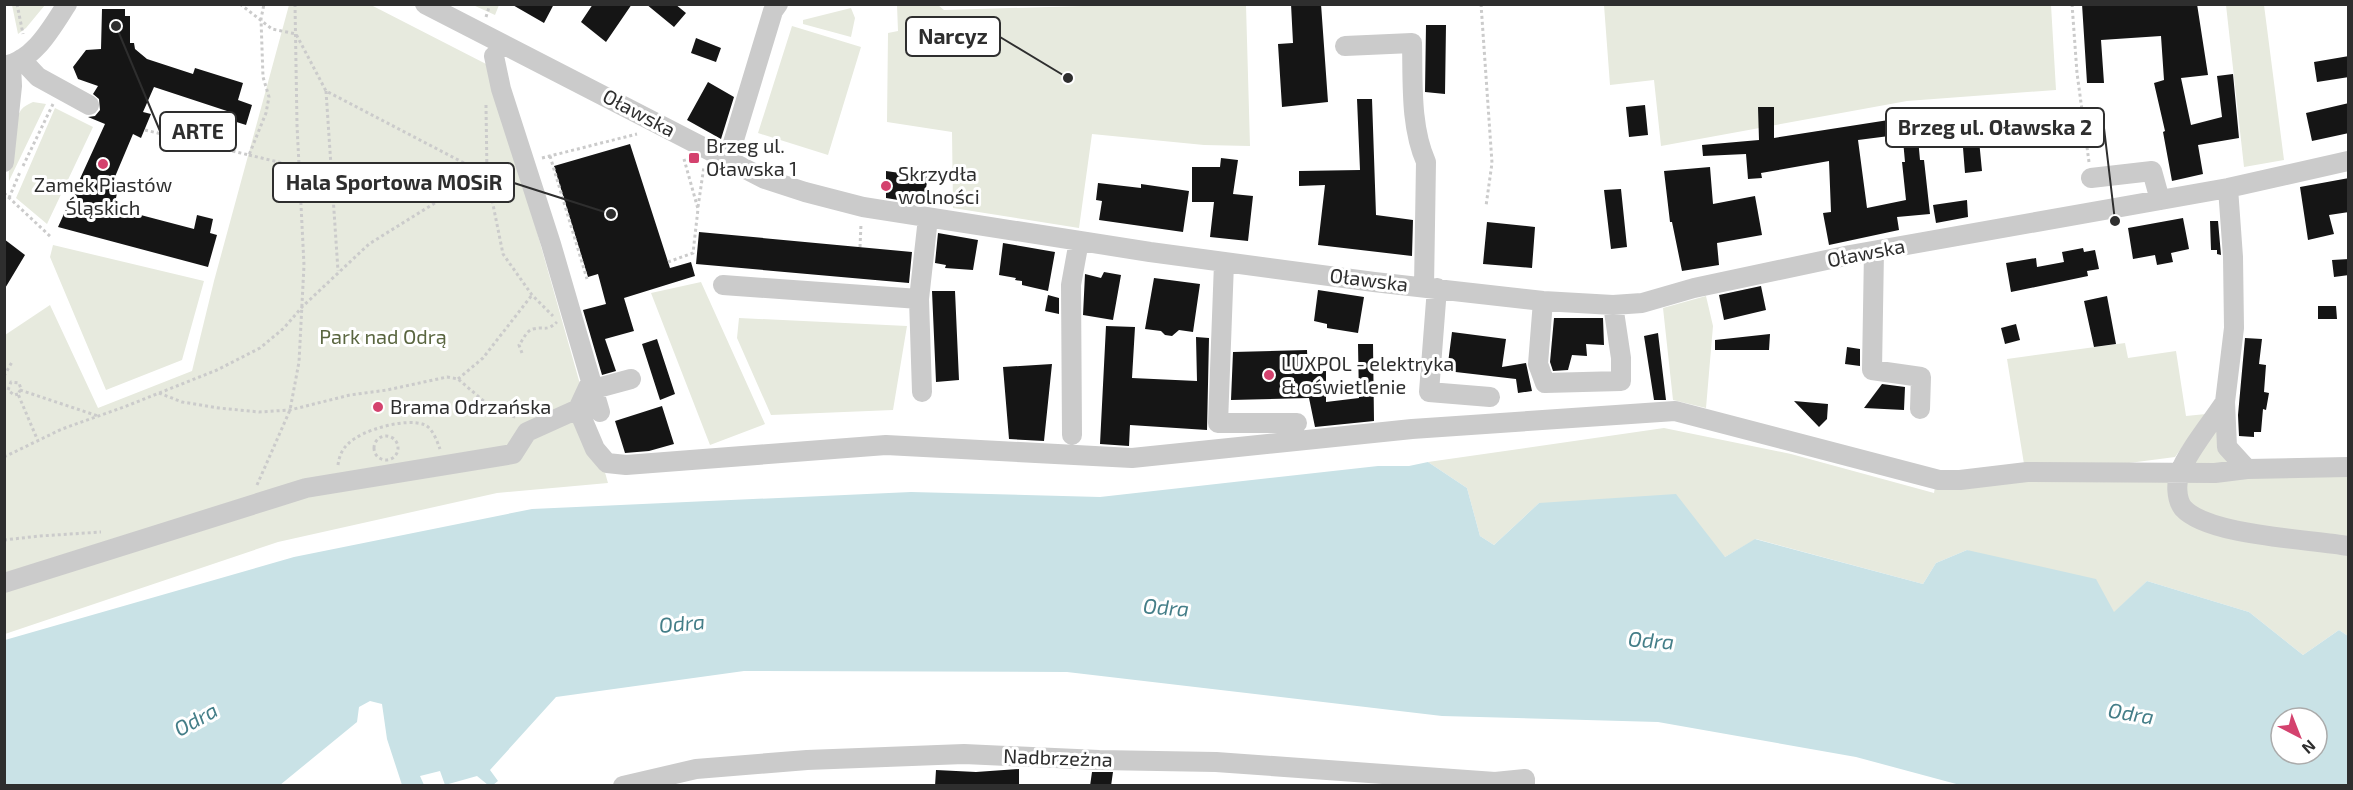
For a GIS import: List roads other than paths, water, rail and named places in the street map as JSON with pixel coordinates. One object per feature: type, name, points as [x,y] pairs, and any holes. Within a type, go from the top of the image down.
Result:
[{"type":"street","points":[[12,63],[46,35],[67,4]]},
{"type":"street","name":"Oławska","points":[[425,4],[765,179],[805,192],[863,207],[1079,241],[1224,262],[1543,301],[1613,305],[1642,303],[1694,288],[1874,251],[2228,188],[2349,161]]},
{"type":"street","points":[[725,159],[733,143],[773,11],[778,4]]},
{"type":"street","points":[[1345,46],[1412,43],[1413,90],[1419,146],[1426,162],[1431,287],[1429,392],[1490,397]]},
{"type":"street","points":[[494,56],[501,89],[600,412]]},
{"type":"street","points":[[12,63],[89,105]]},
{"type":"street","points":[[4,162],[12,86],[12,63]]},
{"type":"street","points":[[2091,178],[2152,171],[2160,200]]},
{"type":"street","points":[[2228,188],[2233,257],[2234,328],[2225,402],[2227,447],[2247,469]]},
{"type":"street","points":[[922,392],[919,298],[928,218]]},
{"type":"street","points":[[1072,435],[1071,285],[1079,241]]},
{"type":"street","points":[[1874,251],[1872,370],[1921,377],[1920,409]]},
{"type":"street","points":[[1224,262],[1218,423],[1297,423]]},
{"type":"street","points":[[723,285],[919,298]]},
{"type":"street","points":[[1543,301],[1538,364],[1545,383],[1621,381],[1621,358],[1613,305]]},
{"type":"street","points":[[4,583],[248,506],[335,482],[513,454],[527,432],[578,409],[593,385],[631,379]]},
{"type":"street","points":[[2225,402],[2180,472],[2177,491],[2182,507],[2199,519],[2228,529],[2349,546]]},
{"type":"street","points":[[578,409],[595,449],[606,463],[627,465],[885,445],[1132,458],[1412,429],[1675,411],[1939,480],[1960,480],[2027,472],[2215,473],[2247,469],[2349,467]]},
{"type":"street","name":"Nadbrzeżna","points":[[623,786],[706,768],[807,760],[964,754],[1216,762],[1495,782],[1525,778],[1525,786]]},
{"type":"water","name":"Odra","points":[[1428,462],[1467,488],[1480,536],[1494,545],[1539,503],[1676,494],[1725,557],[1755,539],[1923,584],[1936,563],[1967,550],[2096,579],[2114,612],[2147,581],[2249,612],[2303,655],[2339,630],[2348,636],[2348,785],[1960,785],[1856,757],[1658,722],[1442,716],[1067,672],[744,671],[556,697],[490,770],[498,781],[493,785],[488,785],[477,776],[445,785],[440,771],[420,776],[424,785],[402,785],[387,739],[382,704],[370,701],[359,707],[357,722],[280,785],[5,785],[5,640],[294,557],[532,509],[911,492],[1100,497],[1378,466],[1409,466]]},
{"type":"place","name":"ARTE","points":[[116,26]]},
{"type":"place","name":"Narcyz","points":[[1068,78]]},
{"type":"place","name":"Brzeg ul. Oławska 1","points":[[694,158]]},
{"type":"place","name":"Zamek Piastów Śląskich","points":[[103,164]]},
{"type":"place","name":"Skrzydła wolności","points":[[886,186]]},
{"type":"place","name":"Hala Sportowa MOSiR","points":[[611,214]]},
{"type":"place","name":"Brzeg ul. Oławska 2","points":[[2115,221]]},
{"type":"place","name":"LUXPOL - elektryka & oświetlenie","points":[[1269,375]]},
{"type":"place","name":"Brama Odrzańska","points":[[378,407]]},
{"type":"park label","name":"Park nad Odrą","points":[[383,337]]}]
